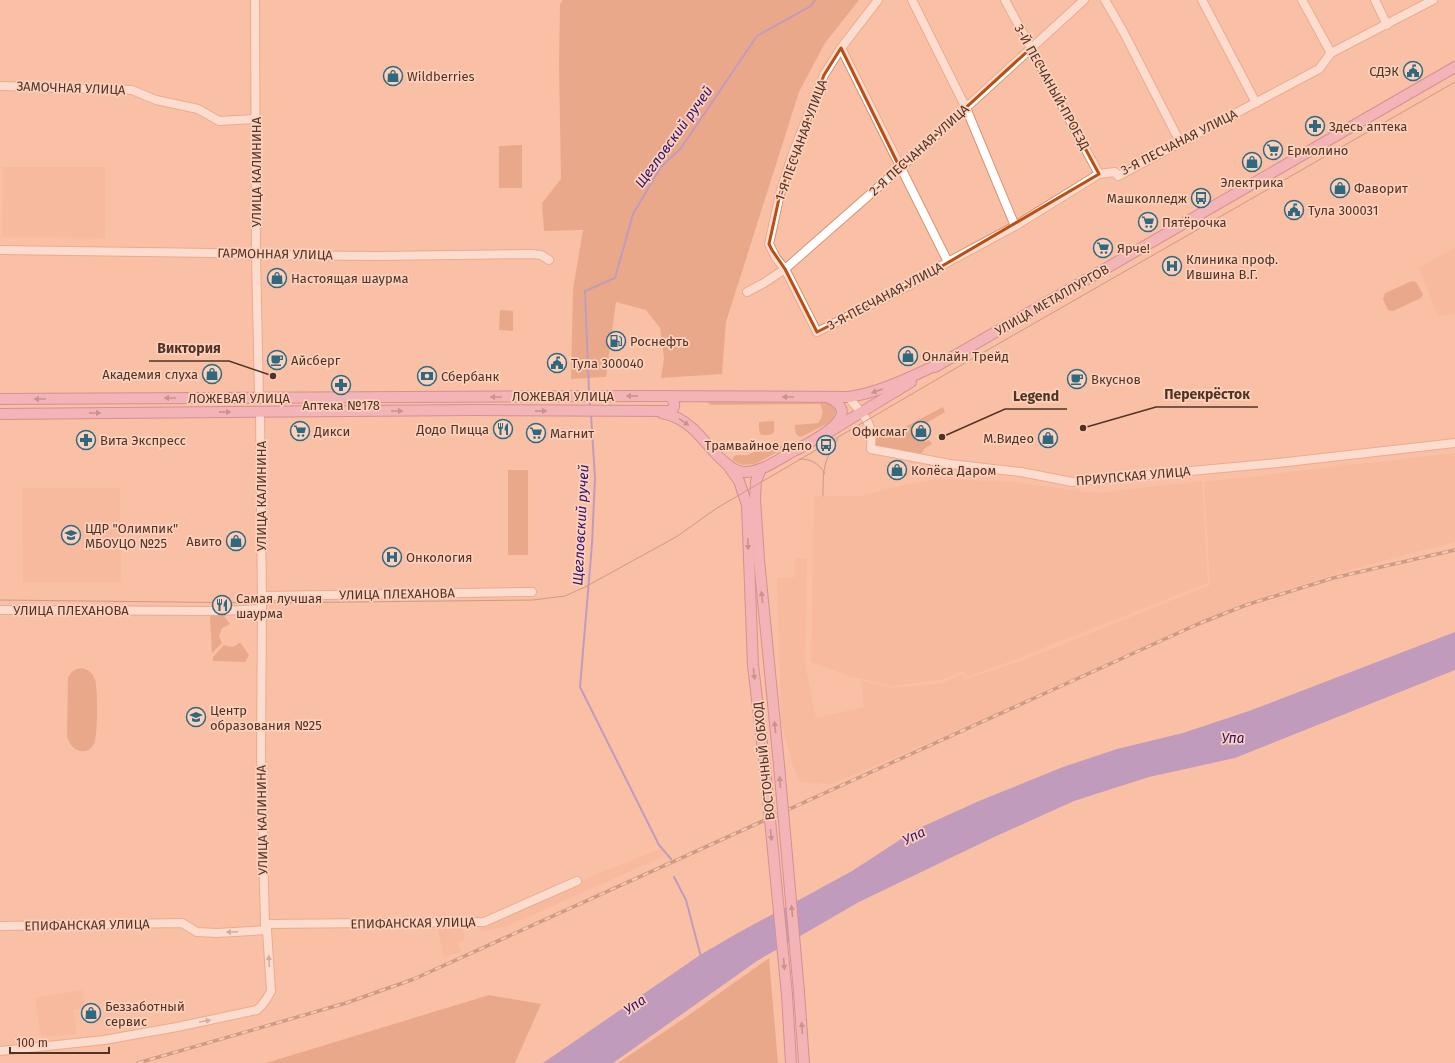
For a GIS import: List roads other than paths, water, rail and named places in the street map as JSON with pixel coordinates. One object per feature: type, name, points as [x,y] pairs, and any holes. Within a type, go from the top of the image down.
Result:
[{"type":"main road","name":"УЛИЦА МЕТАЛЛУРГОВ","points":[[829,432],[939,364],[1455,67]]},
{"type":"main road","name":"УЛИЦА МЕТАЛЛУРГОВ","points":[[827,397],[849,397],[868,394],[939,364]]},
{"type":"main road","name":"ЛОЖЕВАЯ УЛИЦА","points":[[0,399],[563,396],[827,397],[838,404],[841,415],[839,421],[829,432],[760,469],[747,472],[739,471],[727,464],[692,428],[681,420],[665,414],[647,411]]},
{"type":"main road","points":[[562,411],[558,400],[563,396]]},
{"type":"main road","name":"ЛОЖЕВАЯ УЛИЦА","points":[[0,414],[670,411],[674,409],[675,406],[674,401],[670,396]]},
{"type":"main road","name":"УЛИЦА КАЛИНИНА","points":[[259,398],[260,412]]},
{"type":"main road","name":"ВОСТОЧНЫЙ ОБХОД","points":[[727,464],[739,481],[747,505],[753,665],[765,768],[791,1063]]},
{"type":"main road","name":"ВОСТОЧНЫЙ ОБХОД","points":[[760,469],[756,481],[755,499],[758,560],[800,992],[804,1063]]},
{"type":"street","name":"УЛИЦА КАЛИНИНА","points":[[254,0],[256,255],[259,398]]},
{"type":"street","name":"1-Я ПЕСЧАНАЯ УЛИЦА","points":[[817,332],[785,269],[776,258],[769,244],[780,194],[794,152],[824,75],[841,48],[878,0]]},
{"type":"street","points":[[912,0],[966,108],[1015,226]]},
{"type":"street","name":"3-Й ПЕСЧАНЫЙ ПРОЕЗД","points":[[1005,0],[1099,174]]},
{"type":"street","name":"2-Я ПЕСЧАНАЯ УЛИЦА","points":[[747,292],[785,269],[900,168],[1084,0]]},
{"type":"street","points":[[1105,0],[1124,33],[1180,142]]},
{"type":"street","points":[[1202,0],[1256,103]]},
{"type":"street","points":[[1302,0],[1331,53]]},
{"type":"street","points":[[1374,0],[1387,25]]},
{"type":"street","name":"3-Я ПЕСЧАНАЯ УЛИЦА","points":[[817,332],[908,286],[948,262],[1015,226],[1099,174],[1114,172],[1118,176],[1320,69],[1331,53],[1433,0]]},
{"type":"street","points":[[841,48],[948,262]]},
{"type":"street","name":"ЗАМОЧНАЯ УЛИЦА","points":[[0,86],[132,90],[156,100],[198,108],[219,121],[256,119]]},
{"type":"street","name":"ГАРМОННАЯ УЛИЦА","points":[[0,250],[378,256],[532,254],[541,255],[549,260]]},
{"type":"street","name":"ПРИУПСКАЯ УЛИЦА","points":[[849,397],[855,407],[862,413],[871,432],[871,449],[950,464],[1021,472],[1072,482],[1278,463],[1455,443]]},
{"type":"street","name":"УЛИЦА КАЛИНИНА","points":[[0,1051],[104,1040],[177,1028],[257,1010],[264,1005],[271,991],[266,927],[261,753],[262,596],[260,412]]},
{"type":"street","name":"УЛИЦА ПЛЕХАНОВА","points":[[262,596],[532,592]]},
{"type":"street","name":"УЛИЦА ПЛЕХАНОВА","points":[[0,610],[262,609]]},
{"type":"street","name":"ЕПИФАНСКАЯ УЛИЦА","points":[[0,926],[182,923],[197,932],[217,933],[266,927],[484,922],[577,881]]},
{"type":"water","name":"Упа","points":[[1455,632],[1455,670],[1235,758],[1149,777],[1074,801],[992,838],[859,902],[757,961],[613,1063],[543,1063],[700,955],[852,871],[915,830],[979,801],[1063,767],[1117,749],[1183,733],[1249,711]]},
{"type":"waterway","name":"Щегловский ручей","points":[[589,392],[585,291],[615,278],[633,214],[661,167],[681,148],[757,36],[811,6],[815,0]]},
{"type":"waterway","name":"Щегловский ручей","points":[[590,399],[590,408]]},
{"type":"waterway","name":"Щегловский ручей","points":[[591,415],[595,478],[592,544],[580,687],[659,845],[671,859]]},
{"type":"waterway","name":"Щегловский ручей","points":[[674,877],[686,900],[701,957]]},
{"type":"tram line","points":[[0,600],[262,603],[533,600],[565,596],[585,587],[676,537],[717,508],[958,367],[1455,82]]},
{"type":"tram line","points":[[823,496],[825,466],[829,454],[838,439]]},
{"type":"tram line","points":[[799,459],[814,462],[825,474]]},
{"type":"railway","points":[[138,1063],[346,1003],[414,979],[1198,624],[1246,605],[1333,578],[1455,550]]},
{"type":"place","name":"СДЭК","points":[[1413,71]]},
{"type":"place","name":"Wildberries","points":[[393,76]]},
{"type":"place","name":"Здесь аптека","points":[[1315,126]]},
{"type":"place","name":"Ермолино","points":[[1273,150]]},
{"type":"place","name":"Электрика","points":[[1252,162]]},
{"type":"place","name":"Фаворит","points":[[1340,188]]},
{"type":"place","name":"Машколледж","points":[[1201,198]]},
{"type":"place","name":"Тула 300031","points":[[1294,210]]},
{"type":"place","name":"Пятёрочка","points":[[1148,222]]},
{"type":"place","name":"Ярче!","points":[[1103,248]]},
{"type":"place","name":"Клиника проф. Ившина В.Г.","points":[[1172,266]]},
{"type":"place","name":"Настоящая шаурма","points":[[277,278]]},
{"type":"place","name":"Роснефть","points":[[616,341]]},
{"type":"place","name":"Онлайн Трейд","points":[[908,356]]},
{"type":"place","name":"Айсберг","points":[[277,360]]},
{"type":"place","name":"Тула 300040","points":[[557,363]]},
{"type":"place","name":"Академия слуха","points":[[212,374]]},
{"type":"place","name":"Виктория","points":[[273,376]]},
{"type":"place","name":"Сбербанк","points":[[427,376]]},
{"type":"place","name":"Вкуснов","points":[[1077,379]]},
{"type":"place","name":"Аптека №178","points":[[341,385]]},
{"type":"place","name":"Перекрёсток","points":[[1083,428]]},
{"type":"place","name":"Додо Пицца","points":[[503,429]]},
{"type":"place","name":"Дикси","points":[[300,431]]},
{"type":"place","name":"Офисмаг","points":[[921,431]]},
{"type":"place","name":"Магнит","points":[[536,433]]},
{"type":"place","name":"Legend","points":[[942,437]]},
{"type":"place","name":"М.Видео","points":[[1048,438]]},
{"type":"place","name":"Вита Экспресс","points":[[86,440]]},
{"type":"place","name":"Трамвайное депо","points":[[826,445]]},
{"type":"place","name":"Колёса Даром","points":[[897,470]]},
{"type":"place","name":"ЦДР \"Олимпик\" МБОУЦО №25","points":[[71,535]]},
{"type":"place","name":"Авито","points":[[236,541]]},
{"type":"place","name":"Онкология","points":[[392,557]]},
{"type":"place","name":"Самая лучшая шаурма","points":[[222,605]]},
{"type":"place","name":"Центр образования №25","points":[[196,717]]},
{"type":"place","name":"Беззаботный сервис","points":[[91,1013]]}]
